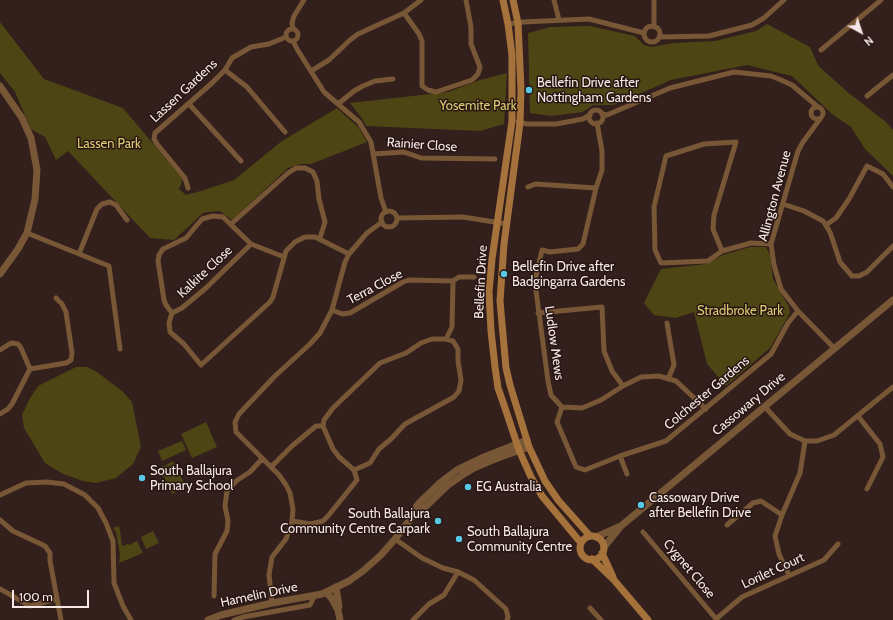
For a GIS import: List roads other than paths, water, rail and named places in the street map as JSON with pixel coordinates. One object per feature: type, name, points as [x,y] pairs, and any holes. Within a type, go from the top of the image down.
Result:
[{"type":"main road","name":"Bellefin Drive","points":[[503,0],[512,56],[512,121],[492,259],[489,292],[491,331],[498,388],[518,447],[542,496],[581,543]]},
{"type":"main road","name":"Bellefin Drive","points":[[513,0],[518,23],[520,62],[520,123],[504,244],[500,301],[506,368],[528,443],[552,493],[593,536]]},
{"type":"main road","points":[[614,580],[601,541],[593,536],[583,540],[580,548],[584,557],[592,559],[614,580],[648,620]]},
{"type":"main road","points":[[592,559],[599,557],[603,550]]},
{"type":"street","points":[[293,41],[297,39],[298,36],[292,23],[294,16],[304,0]]},
{"type":"street","points":[[311,71],[329,60],[358,34],[404,13],[421,0]]},
{"type":"street","points":[[404,13],[419,34],[422,41],[422,86],[428,90],[436,92],[472,80],[478,74],[480,67],[471,44],[471,27],[466,0]]},
{"type":"street","points":[[554,0],[560,20]]},
{"type":"street","points":[[654,0],[654,27]]},
{"type":"street","points":[[644,33],[646,39],[651,42],[655,41],[659,37],[709,36],[752,25],[764,18],[784,0]]},
{"type":"street","points":[[821,50],[881,0]]},
{"type":"street","points":[[508,24],[580,18],[594,19],[644,33]]},
{"type":"street","points":[[644,33],[648,28],[654,27],[659,31],[659,37]]},
{"type":"street","points":[[293,28],[287,30],[286,37],[288,40],[293,41],[324,92],[359,122],[371,142],[381,198],[386,212]]},
{"type":"street","name":"Lassen Gardens","points":[[188,188],[185,178],[154,139],[155,133],[225,70],[232,58],[251,47],[269,44],[286,37]]},
{"type":"street","points":[[225,70],[247,87],[285,132]]},
{"type":"street","points":[[512,121],[527,124],[556,124],[583,119],[590,115],[594,110],[599,111],[602,114],[607,114],[670,88],[734,72],[771,76],[792,85],[822,109],[822,117],[817,119],[812,116],[809,100]]},
{"type":"street","points":[[867,96],[893,75]]},
{"type":"street","points":[[338,104],[354,91],[363,86],[375,81],[393,79]]},
{"type":"street","points":[[0,86],[22,118],[31,138],[37,165],[35,199],[27,233],[18,249],[0,274]]},
{"type":"street","points":[[189,104],[241,161]]},
{"type":"street","points":[[812,110],[818,107]]},
{"type":"street","points":[[597,123],[603,119],[602,114]]},
{"type":"street","points":[[590,115],[592,122],[597,123]]},
{"type":"street","name":"Allington Avenue","points":[[817,119],[798,151],[771,244],[774,266],[782,289],[798,311],[834,348]]},
{"type":"street","points":[[536,276],[542,250],[550,252],[578,249],[583,244],[596,188],[602,170],[602,151],[597,123]]},
{"type":"street","points":[[722,251],[713,229],[714,216],[736,142],[704,144],[666,156],[654,207],[655,250],[661,263],[708,260],[722,251],[751,243],[771,244]]},
{"type":"street","name":"Rainier Close","points":[[373,154],[404,152],[421,158],[494,159]]},
{"type":"street","points":[[826,225],[836,218],[850,200],[867,166],[883,174],[893,187]]},
{"type":"street","points":[[320,238],[326,222],[319,199],[317,181],[313,170],[305,168],[292,170],[231,224],[251,244],[284,257],[290,246],[300,239],[310,236],[320,238],[350,254]]},
{"type":"street","points":[[528,187],[535,184],[596,188]]},
{"type":"street","points":[[79,254],[97,209],[102,204],[110,202],[116,205],[127,220]]},
{"type":"street","points":[[783,204],[810,214],[823,221],[830,232],[840,262],[852,276],[859,276],[868,272],[893,246]]},
{"type":"street","points":[[386,212],[391,212],[397,218],[463,217],[507,224]]},
{"type":"street","points":[[386,212],[382,216],[382,222],[385,226],[390,227],[395,225],[397,218]]},
{"type":"street","name":"Kalkite Close","points":[[172,312],[164,300],[158,258],[161,251],[186,238],[199,222],[205,218],[220,216],[231,224]]},
{"type":"street","points":[[272,603],[269,575],[272,557],[286,538],[292,521],[293,509],[288,489],[284,481],[236,432],[235,427],[237,418],[275,376],[320,333],[332,310],[345,262],[367,233],[382,222]]},
{"type":"street","points":[[27,233],[108,266],[120,350]]},
{"type":"street","name":"Kalkite Close","points":[[172,312],[182,308],[206,288],[251,244]]},
{"type":"street","name":"Kalkite Close","points":[[172,312],[169,323],[170,332],[184,344],[201,365],[270,302],[284,257]]},
{"type":"street","name":"Terra Close","points":[[332,310],[342,314],[350,313],[409,280],[453,281],[459,277],[474,277]]},
{"type":"street","points":[[446,339],[452,327],[453,281]]},
{"type":"street","name":"Ludlow Mews","points":[[535,283],[549,388],[551,395],[562,407]]},
{"type":"street","points":[[30,369],[66,363],[71,360],[72,353],[66,312],[62,304],[56,298]]},
{"type":"street","name":"Cassowary Drive","points":[[593,536],[621,526],[893,300]]},
{"type":"street","points":[[538,313],[602,307],[604,351],[612,371],[623,386]]},
{"type":"street","name":"Colchester Gardens","points":[[562,407],[557,422],[576,467],[585,470],[620,456],[666,441],[771,354],[788,323],[798,311]]},
{"type":"street","points":[[667,323],[674,364],[668,379]]},
{"type":"street","points":[[292,521],[311,524],[323,521],[357,480],[354,470],[339,457],[333,449],[323,426],[324,420],[333,408],[380,363],[406,353],[432,339],[446,339],[454,341],[458,349],[461,380],[459,391],[454,397],[405,424],[379,449],[370,463],[354,470]]},
{"type":"street","points":[[0,350],[11,343],[18,344],[30,369]]},
{"type":"street","points":[[0,414],[8,409],[12,404],[30,369]]},
{"type":"street","points":[[562,407],[582,408],[601,400],[641,377],[659,376],[676,381],[706,408]]},
{"type":"street","points":[[765,406],[790,434],[805,441],[817,441],[834,435],[893,386]]},
{"type":"street","points":[[858,416],[880,444],[883,456],[867,489]]},
{"type":"street","points":[[271,467],[292,446],[316,426],[323,426]]},
{"type":"street","points":[[789,575],[779,554],[775,536],[782,515],[800,473],[805,441]]},
{"type":"street","name":"Hamelin Drive","points":[[208,620],[221,615],[272,603],[315,596],[349,581],[373,563],[396,539],[412,517],[421,511],[447,486],[464,474],[528,443]]},
{"type":"street","points":[[620,456],[627,474]]},
{"type":"street","points":[[214,596],[215,554],[227,531],[228,521],[225,506],[227,491],[236,481],[250,472],[262,458]]},
{"type":"street","points":[[0,494],[26,483],[47,482],[64,484],[85,495],[98,508],[106,522],[113,541],[114,584],[123,606],[131,620]]},
{"type":"street","points":[[727,525],[753,503],[761,502],[782,515]]},
{"type":"street","points":[[0,520],[13,532],[45,546],[50,553],[50,561],[62,620]]},
{"type":"street","name":"Cassowary Drive","points":[[603,550],[619,531],[621,526]]},
{"type":"street","name":"Cygnet Close","points":[[643,532],[717,619]]},
{"type":"street","points":[[396,539],[422,558],[474,580],[506,609],[508,617],[507,620]]},
{"type":"street","name":"Lorilet Court","points":[[717,619],[742,597],[824,560],[838,544]]},
{"type":"street","points":[[413,620],[429,604],[444,595],[458,572]]},
{"type":"street","points":[[336,587],[339,606],[338,610]]},
{"type":"street","points":[[0,589],[30,606],[57,599]]},
{"type":"street","points":[[326,592],[338,610],[340,620]]},
{"type":"street","name":"Hamelin Drive","points":[[234,620],[243,617],[310,605],[315,596]]},
{"type":"street","points":[[590,608],[601,620]]},
{"type":"place","name":"Bellefin Drive after Nottingham Gardens","points":[[529,90]]},
{"type":"place","name":"Bellefin Drive after Badgingarra Gardens","points":[[504,274]]},
{"type":"place","name":"South Ballajura Primary School","points":[[142,478]]},
{"type":"place","name":"EG Australia","points":[[468,487]]},
{"type":"place","name":"Cassowary Drive after Bellefin Drive","points":[[641,505]]},
{"type":"place","name":"South Ballajura Community Centre Carpark","points":[[438,521]]},
{"type":"place","name":"South Ballajura Community Centre","points":[[459,539]]},
{"type":"park label","name":"Yosemite Park","points":[[478,106]]},
{"type":"park label","name":"Lassen Park","points":[[109,144]]},
{"type":"park label","name":"Stradbroke Park","points":[[740,311]]}]
